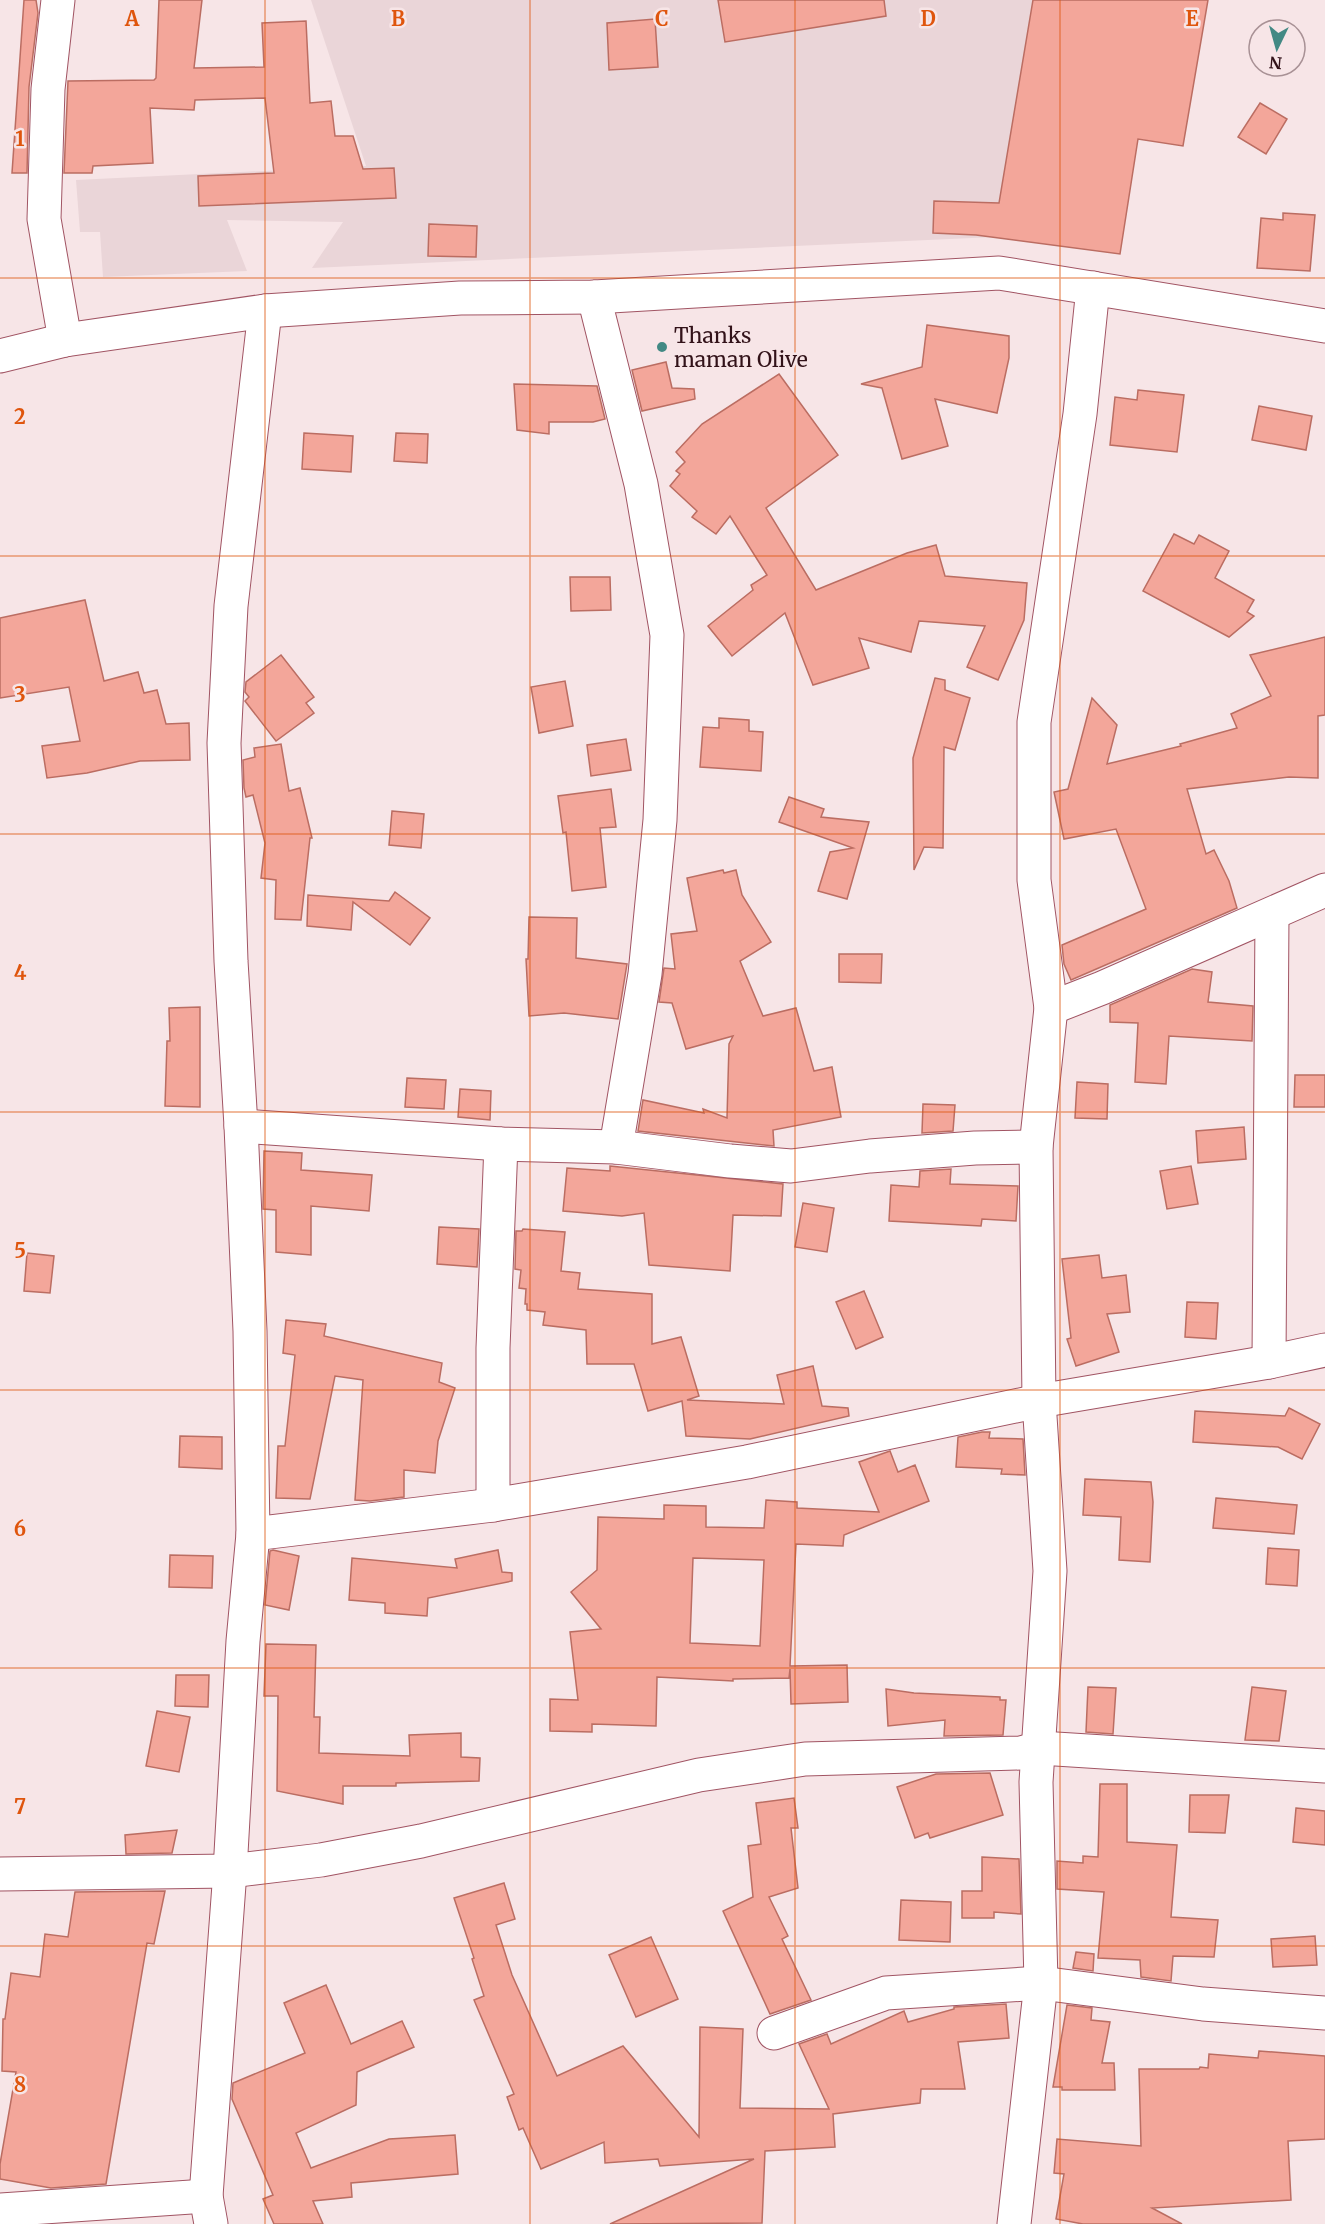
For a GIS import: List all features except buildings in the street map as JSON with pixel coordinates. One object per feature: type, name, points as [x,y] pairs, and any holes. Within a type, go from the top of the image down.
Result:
[{"type":"street","points":[[58,0],[48,89],[44,219],[65,340]]},
{"type":"street","points":[[0,356],[65,340],[264,311],[460,298],[594,297],[999,273],[1325,326]]},
{"type":"street","points":[[1014,2224],[1041,1983],[1036,1782],[1050,1571],[1039,1401],[1036,1147],[1051,1008],[1034,880],[1034,722],[1080,414],[1093,288]]},
{"type":"street","points":[[594,297],[641,484],[667,635],[660,820],[651,915],[645,974],[616,1147]]},
{"type":"street","points":[[10,2214],[208,2210],[243,1641],[253,1534],[250,1331],[231,961],[224,743],[231,606],[264,311]]},
{"type":"street","points":[[1051,1008],[1102,988],[1325,890]]},
{"type":"street","points":[[1269,1362],[1272,914]]},
{"type":"street","points":[[241,1126],[501,1144],[616,1147],[791,1166],[870,1156],[975,1148],[1036,1147]]},
{"type":"street","points":[[493,1505],[493,1348],[501,1144]]},
{"type":"street","points":[[253,1534],[493,1505],[747,1462],[1039,1401],[1269,1362],[1325,1350]]},
{"type":"street","points":[[0,1874],[230,1871],[321,1860],[421,1841],[699,1775],[805,1759],[1021,1753],[1040,1748],[1325,1766]]},
{"type":"street","points":[[774,2033],[886,1994],[1041,1983],[1203,2004],[1325,2013]]},
{"type":"shaded area","points":[[311,0],[1033,0],[994,237],[312,268],[343,222],[227,220],[247,271],[103,277],[100,232],[80,232],[76,180],[366,166]]},
{"type":"place","name":"Thanks maman Olive","points":[[662,347]]}]
